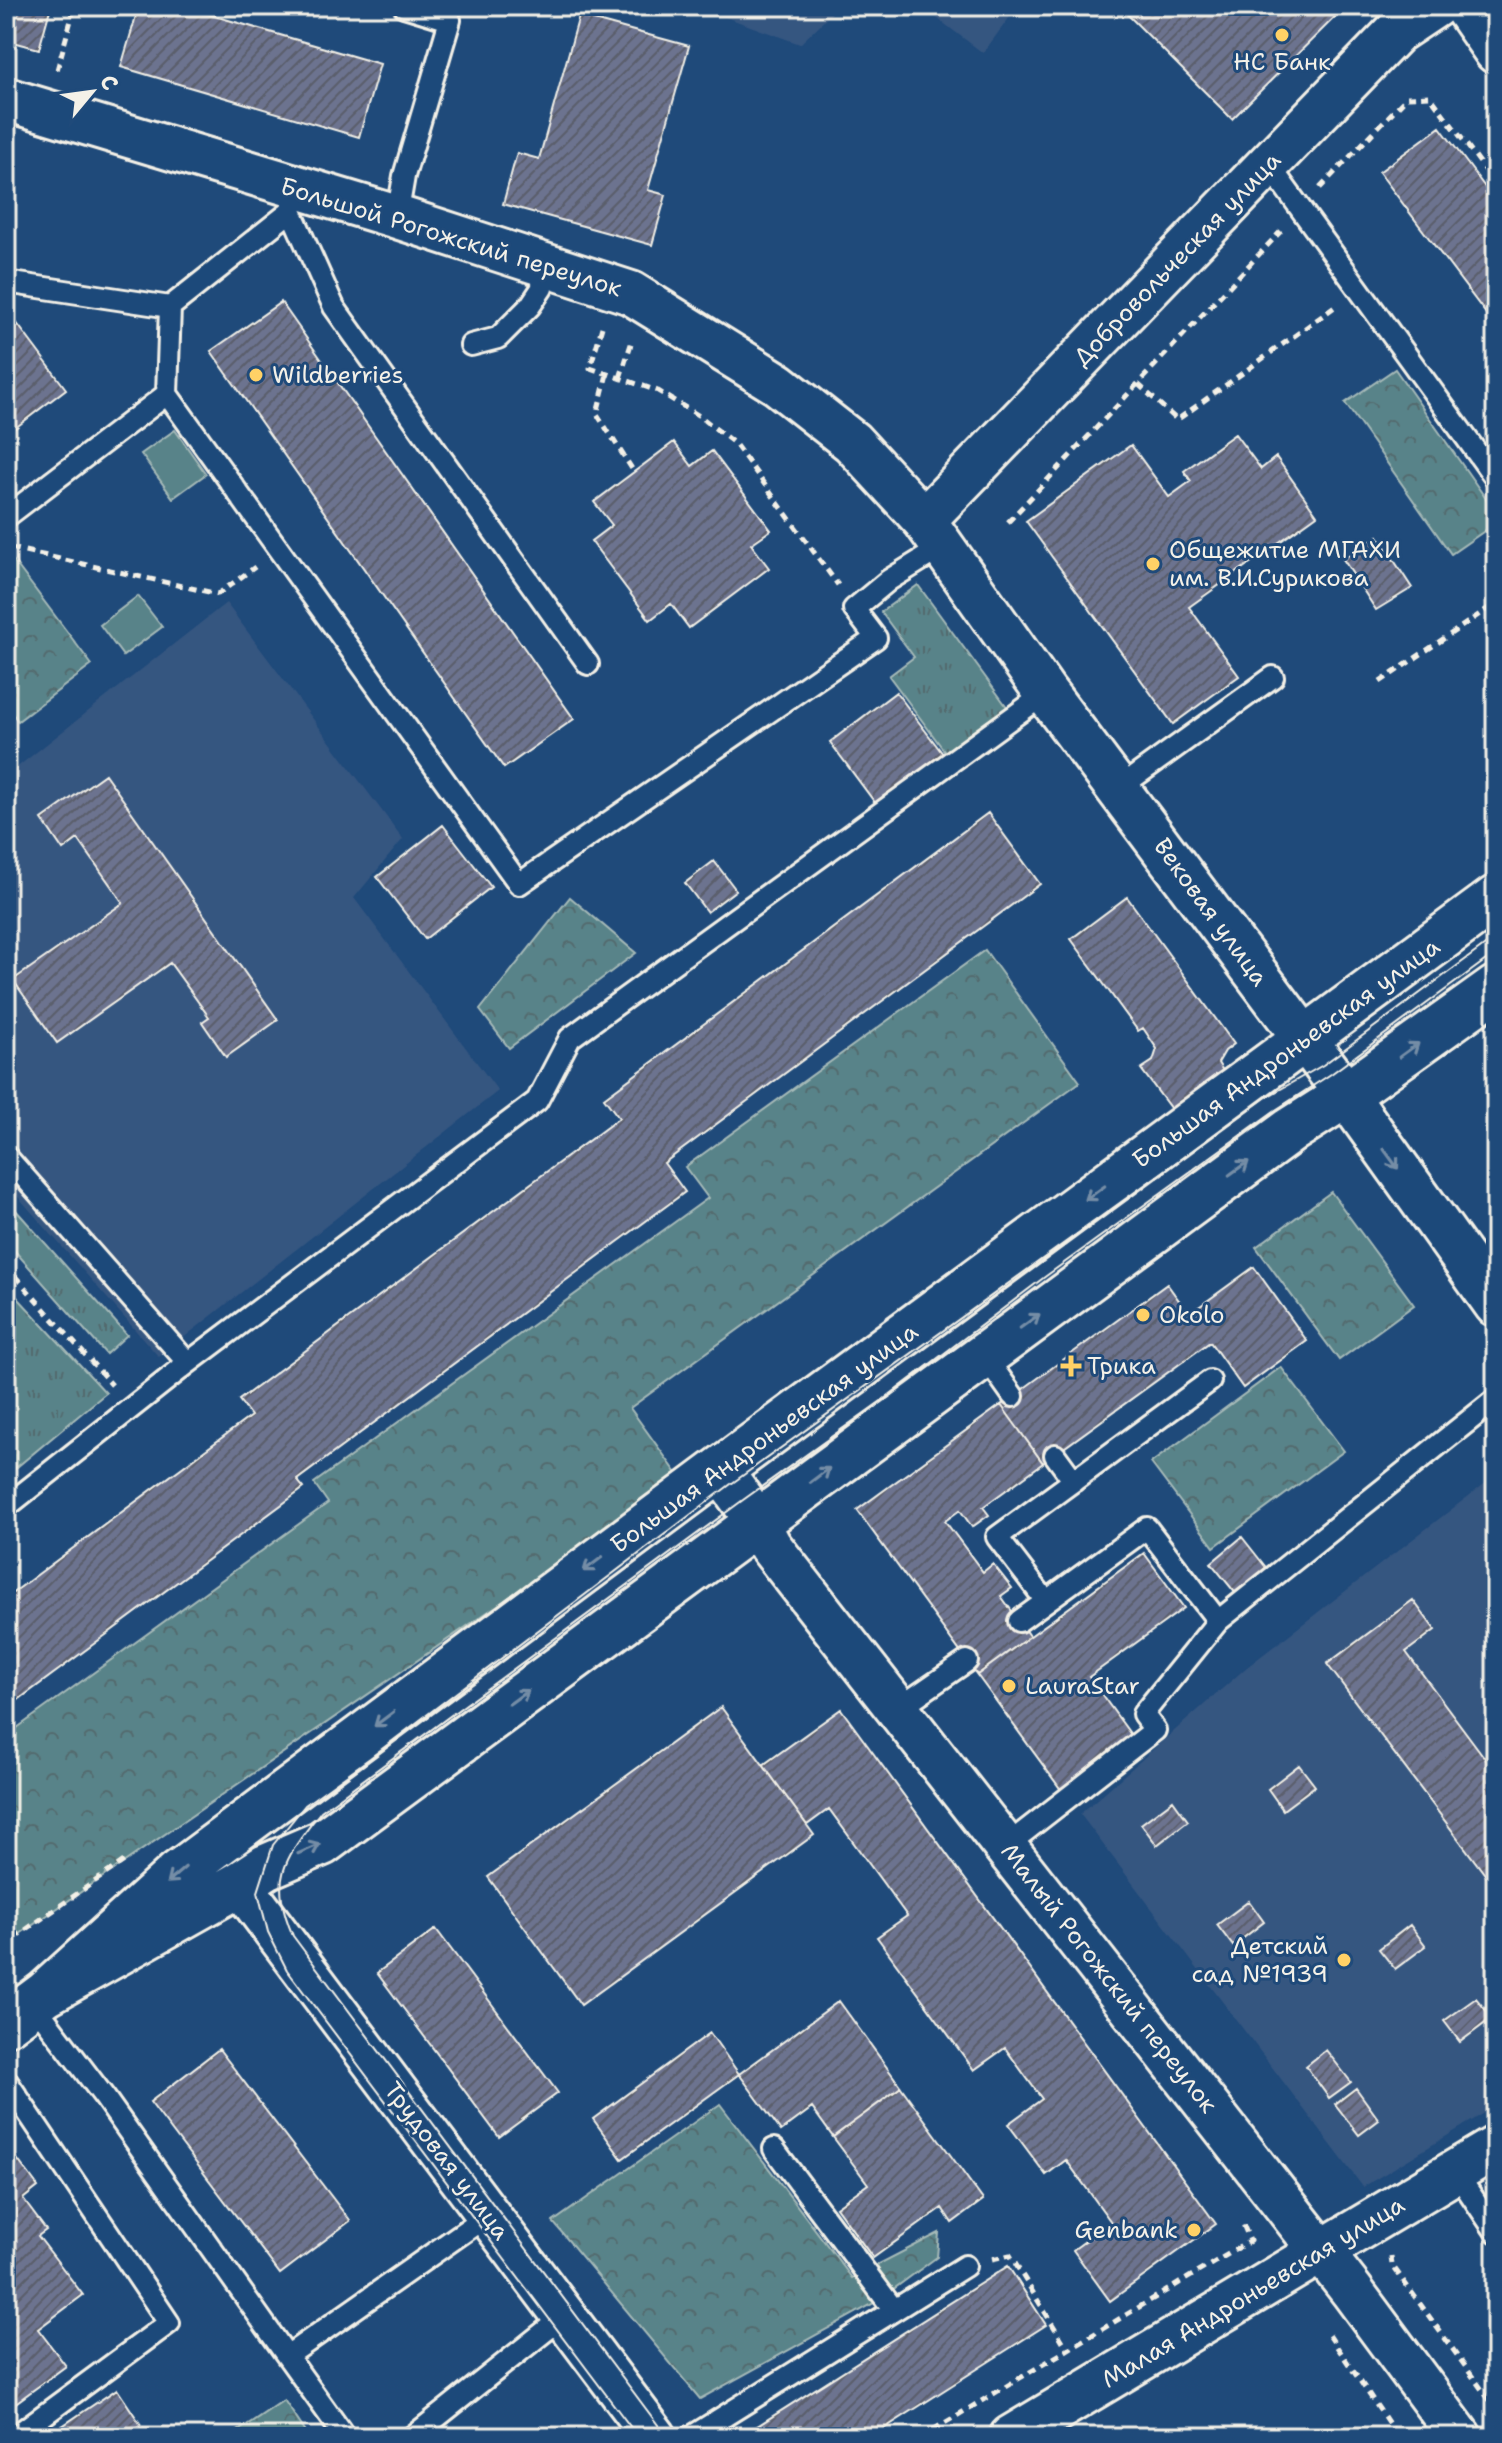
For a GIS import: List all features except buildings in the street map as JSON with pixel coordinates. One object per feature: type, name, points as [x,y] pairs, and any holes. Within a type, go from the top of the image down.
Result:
[{"type":"street","name":"Добровольческая улица","points":[[934,533],[1269,165],[1396,32],[1435,6]]},
{"type":"street","points":[[1464,6],[1496,52]]},
{"type":"street","name":"Большой Рогожский переулок","points":[[6,99],[293,199],[397,217],[631,293],[778,384],[852,442],[934,533]]},
{"type":"street","name":"Вековая улица","points":[[934,533],[1046,693],[1346,1095],[1496,1305]]},
{"type":"street","name":"Большая Андроньевская улица","points":[[20,2010],[177,1874],[1496,898]]},
{"type":"street","points":[[20,2010],[266,1867],[322,1843],[1291,1130],[1346,1095],[1496,988]]},
{"type":"street","name":"Малый Рогожский переулок","points":[[720,1470],[757,1521],[770,1546],[1321,2251],[1460,2437]]},
{"type":"street","name":"Трудовая улица","points":[[240,1884],[655,2437]]},
{"type":"street","name":"Малая Андроньевская улица","points":[[1011,2437],[1496,2147]]},
{"type":"lane","points":[[397,217],[404,176],[450,20],[404,6]]},
{"type":"lane","points":[[1269,165],[1496,479]]},
{"type":"lane","points":[[588,664],[334,307],[293,199],[170,307],[167,394],[519,884],[876,638],[854,609],[889,580],[934,533]]},
{"type":"lane","points":[[471,345],[498,338],[530,306],[542,288],[543,263]]},
{"type":"lane","points":[[6,282],[170,307]]},
{"type":"lane","points":[[6,517],[167,394]]},
{"type":"lane","points":[[1119,788],[1273,677]]},
{"type":"lane","points":[[6,1507],[188,1363],[537,1101],[570,1038],[1046,693]]},
{"type":"lane","points":[[6,1156],[188,1363]]},
{"type":"lane","points":[[984,1355],[1013,1396]]},
{"type":"lane","points":[[1046,1601],[997,1537],[1210,1381]]},
{"type":"lane","points":[[1006,1846],[1155,1730],[1143,1714],[1218,1621],[1496,1399]]},
{"type":"lane","points":[[1055,1455],[1074,1481]]},
{"type":"lane","points":[[1019,1621],[1147,1528],[1218,1621]]},
{"type":"lane","points":[[899,1708],[967,1661]]},
{"type":"lane","points":[[20,2010],[105,2098],[345,2437]]},
{"type":"lane","points":[[6,2080],[169,2323],[14,2437]]},
{"type":"lane","points":[[774,2149],[894,2310]]},
{"type":"lane","points":[[1455,2171],[1496,2232]]},
{"type":"lane","points":[[287,2356],[488,2215]]},
{"type":"lane","points":[[691,2437],[965,2266]]},
{"type":"lane","points":[[421,2434],[564,2316]]},
{"type":"path","points":[[57,70],[75,6]]},
{"type":"path","points":[[1008,522],[1407,97],[1430,96],[1496,184]]},
{"type":"path","points":[[1138,384],[1177,420],[1359,289]]},
{"type":"path","points":[[602,324],[590,368],[658,391],[701,417],[735,444],[854,609]]},
{"type":"path","points":[[620,378],[634,335]]},
{"type":"path","points":[[607,374],[597,414],[634,472]]},
{"type":"path","points":[[6,547],[218,594],[279,550]]},
{"type":"path","points":[[1380,682],[1496,603]]},
{"type":"path","points":[[6,1266],[132,1407]]},
{"type":"path","points":[[921,2437],[1250,2241],[1240,2217]]},
{"type":"path","points":[[1391,2254],[1392,2265],[1496,2409]]},
{"type":"path","points":[[965,2266],[1010,2255],[1067,2348]]},
{"type":"shaded area","points":[[695,6],[839,6],[800,44]]},
{"type":"shaded area","points":[[921,6],[1018,6],[983,53]]},
{"type":"shaded area","points":[[226,603],[403,839],[354,898],[498,1091],[159,1357],[6,1183],[6,776]]},
{"type":"shaded area","name":"Детский сад №1939","points":[[1496,1475],[1496,2106],[1363,2187],[1080,1814],[1247,1667]]},
{"type":"green space","points":[[1395,369],[1496,513],[1496,523],[1451,554],[1345,403]]},
{"type":"green space","points":[[175,430],[206,474],[173,498],[141,454]]},
{"type":"green space","points":[[10,556],[92,665],[18,721],[6,705],[6,559]]},
{"type":"green space","points":[[918,585],[1010,711],[949,757],[889,676],[914,657],[881,612]]},
{"type":"green space","points":[[138,596],[162,627],[123,656],[100,625]]},
{"type":"green space","points":[[570,897],[636,953],[509,1048],[480,1010]]},
{"type":"green space","points":[[985,950],[1080,1082],[630,1408],[681,1479],[14,1938],[6,1923],[6,1736],[328,1503],[314,1483],[708,1198],[685,1167]]},
{"type":"green space","points":[[1331,1192],[1414,1305],[1339,1360],[1256,1247]]},
{"type":"green space","points":[[6,1199],[127,1335],[106,1354],[6,1241]]},
{"type":"green space","points":[[6,1285],[106,1393],[6,1476]]},
{"type":"green space","points":[[1281,1367],[1344,1451],[1214,1547],[1151,1463]]},
{"type":"green space","points":[[720,2104],[852,2278],[939,2233],[937,2257],[876,2302],[700,2399],[553,2222]]},
{"type":"green space","points":[[284,2400],[309,2437],[229,2437]]},
{"type":"tram line","points":[[638,2437],[287,1970],[268,1932],[258,1892],[273,1845],[305,1805],[731,1484],[1265,1098],[1323,1065],[1496,937]]},
{"type":"tram line","points":[[667,2437],[293,1936],[286,1916],[281,1883],[290,1856],[321,1811],[884,1399],[1046,1276],[1490,957]]},
{"type":"place","name":"НС Банк","points":[[1282,35]]},
{"type":"place","name":"Wildberries","points":[[256,375]]},
{"type":"place","name":"Общежитие МГАХИ им. В.И.Сурикова","points":[[1153,564]]},
{"type":"place","name":"Okolo","points":[[1143,1315]]},
{"type":"place","name":"Трика","points":[[1071,1366]]},
{"type":"place","name":"LauraStar","points":[[1009,1686]]},
{"type":"place","name":"Детский сад №1939","points":[[1344,1960]]},
{"type":"place","name":"Genbank","points":[[1194,2230]]}]
